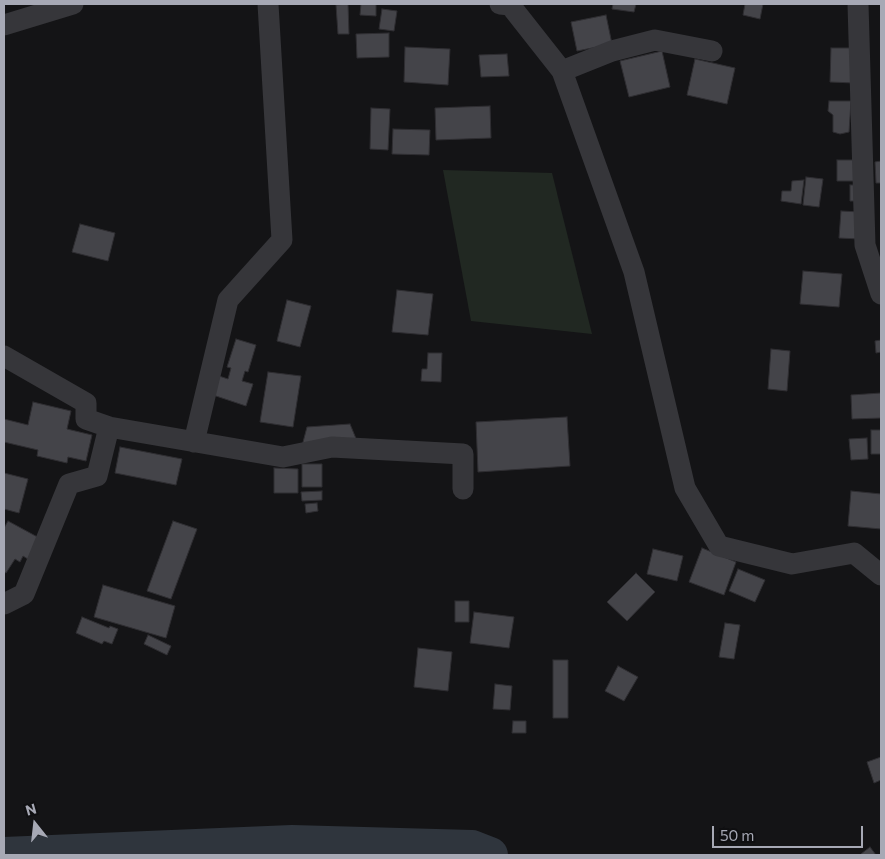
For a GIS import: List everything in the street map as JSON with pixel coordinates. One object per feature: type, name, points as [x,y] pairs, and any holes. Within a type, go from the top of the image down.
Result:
[{"type":"street","points":[[4,25],[73,4]]},
{"type":"street","points":[[194,442],[228,300],[282,240],[268,4]]},
{"type":"street","points":[[500,4],[510,5],[562,71],[634,272],[685,488],[720,546],[792,564],[854,553],[881,576]]},
{"type":"street","points":[[858,4],[865,245],[881,294]]},
{"type":"street","points":[[562,71],[612,51],[655,40],[712,51]]},
{"type":"street","points":[[4,356],[86,403],[86,419],[109,427],[283,457],[332,447],[463,454],[463,489]]},
{"type":"street","points":[[4,604],[24,594],[68,484],[96,476],[109,427]]},
{"type":"shaded area","points":[[443,170],[552,173],[592,334],[471,321]]},
{"type":"building","points":[[348,4],[349,34],[338,34],[336,5]]},
{"type":"building","points":[[361,4],[376,4],[376,16],[360,15]]},
{"type":"building","points":[[613,4],[636,4],[634,12],[612,9]]},
{"type":"building","points":[[745,4],[763,4],[760,19],[743,15]]},
{"type":"building","points":[[382,9],[397,11],[394,31],[379,29]]},
{"type":"building","points":[[606,15],[612,44],[577,51],[571,22]]},
{"type":"building","points":[[389,33],[389,57],[357,58],[356,34]]},
{"type":"building","points":[[405,47],[450,49],[448,85],[404,82]]},
{"type":"building","points":[[831,48],[855,48],[854,83],[830,82]]},
{"type":"building","points":[[662,51],[670,87],[629,97],[620,61]]},
{"type":"building","points":[[507,54],[509,76],[481,77],[479,55]]},
{"type":"building","points":[[695,59],[735,68],[727,104],[687,95]]},
{"type":"building","points":[[829,101],[851,101],[849,132],[840,134],[833,132],[833,115],[828,111]]},
{"type":"building","points":[[490,106],[491,138],[436,140],[435,108]]},
{"type":"building","points":[[371,108],[390,109],[388,150],[370,149]]},
{"type":"building","points":[[393,129],[430,130],[429,155],[392,154]]},
{"type":"building","points":[[837,160],[856,160],[855,181],[837,181]]},
{"type":"building","points":[[881,161],[881,183],[876,183],[875,162]]},
{"type":"building","points":[[806,177],[823,179],[819,207],[803,205]]},
{"type":"building","points":[[804,180],[801,204],[781,201],[782,191],[791,191],[792,181]]},
{"type":"building","points":[[850,185],[862,185],[862,201],[850,201]]},
{"type":"building","points":[[841,211],[861,212],[859,239],[839,238]]},
{"type":"building","points":[[80,224],[115,233],[108,261],[72,252]]},
{"type":"building","points":[[803,271],[842,274],[839,307],[800,304]]},
{"type":"building","points":[[397,290],[433,294],[428,335],[392,332]]},
{"type":"building","points":[[287,300],[311,306],[300,347],[277,341]]},
{"type":"building","points":[[236,339],[256,345],[248,372],[245,371],[242,381],[253,384],[246,406],[213,395],[219,376],[228,379],[231,368],[227,367]]},
{"type":"building","points":[[881,340],[881,352],[876,353],[875,341]]},
{"type":"building","points":[[771,349],[790,351],[787,391],[768,389]]},
{"type":"building","points":[[428,353],[442,353],[441,382],[421,381],[422,369],[427,369]]},
{"type":"building","points":[[268,372],[301,376],[293,427],[260,422]]},
{"type":"building","points":[[881,393],[881,418],[852,419],[851,395]]},
{"type":"building","points":[[33,402],[71,411],[67,429],[92,435],[86,461],[68,457],[67,463],[37,456],[38,450],[4,442],[4,419],[28,425]]},
{"type":"building","points":[[567,417],[570,466],[478,472],[476,422]]},
{"type":"building","points":[[350,424],[357,441],[302,446],[307,427]]},
{"type":"building","points":[[871,430],[881,430],[881,454],[871,454]]},
{"type":"building","points":[[867,438],[868,459],[851,460],[849,439]]},
{"type":"building","points":[[120,447],[182,459],[176,485],[115,473]]},
{"type":"building","points":[[302,464],[322,464],[322,487],[302,487]]},
{"type":"building","points":[[274,468],[298,469],[298,493],[274,493]]},
{"type":"building","points":[[4,473],[28,479],[19,513],[4,509]]},
{"type":"building","points":[[322,491],[322,500],[302,501],[301,492]]},
{"type":"building","points":[[851,491],[881,494],[881,529],[848,526]]},
{"type":"building","points":[[317,503],[318,511],[306,513],[305,504]]},
{"type":"building","points":[[8,521],[43,540],[31,561],[23,556],[20,562],[15,559],[6,573],[4,572],[4,528]]},
{"type":"building","points":[[173,521],[197,529],[171,599],[147,591]]},
{"type":"building","points":[[702,548],[736,562],[724,595],[689,582]]},
{"type":"building","points":[[653,549],[683,556],[677,581],[647,574]]},
{"type":"building","points":[[738,569],[765,580],[755,602],[729,591]]},
{"type":"building","points":[[636,573],[655,592],[627,621],[607,602]]},
{"type":"building","points":[[103,585],[175,606],[166,638],[94,617]]},
{"type":"building","points":[[455,601],[469,601],[469,622],[455,622]]},
{"type":"building","points":[[474,612],[514,617],[509,648],[470,643]]},
{"type":"building","points":[[82,617],[109,628],[110,626],[118,629],[112,644],[104,641],[102,644],[76,633]]},
{"type":"building","points":[[725,623],[740,625],[734,659],[719,657]]},
{"type":"building","points":[[148,635],[171,646],[167,655],[144,644]]},
{"type":"building","points":[[418,648],[452,652],[448,691],[414,687]]},
{"type":"building","points":[[553,660],[568,660],[568,718],[553,718]]},
{"type":"building","points":[[618,666],[638,677],[624,701],[605,691]]},
{"type":"building","points":[[495,684],[512,686],[510,710],[493,709]]},
{"type":"building","points":[[513,721],[526,721],[526,733],[512,733]]},
{"type":"building","points":[[881,757],[881,780],[874,783],[867,762]]},
{"type":"building","points":[[870,847],[876,855],[861,854]]},
{"type":"waterway","points":[[4,855],[292,843],[472,848],[490,855]]}]
